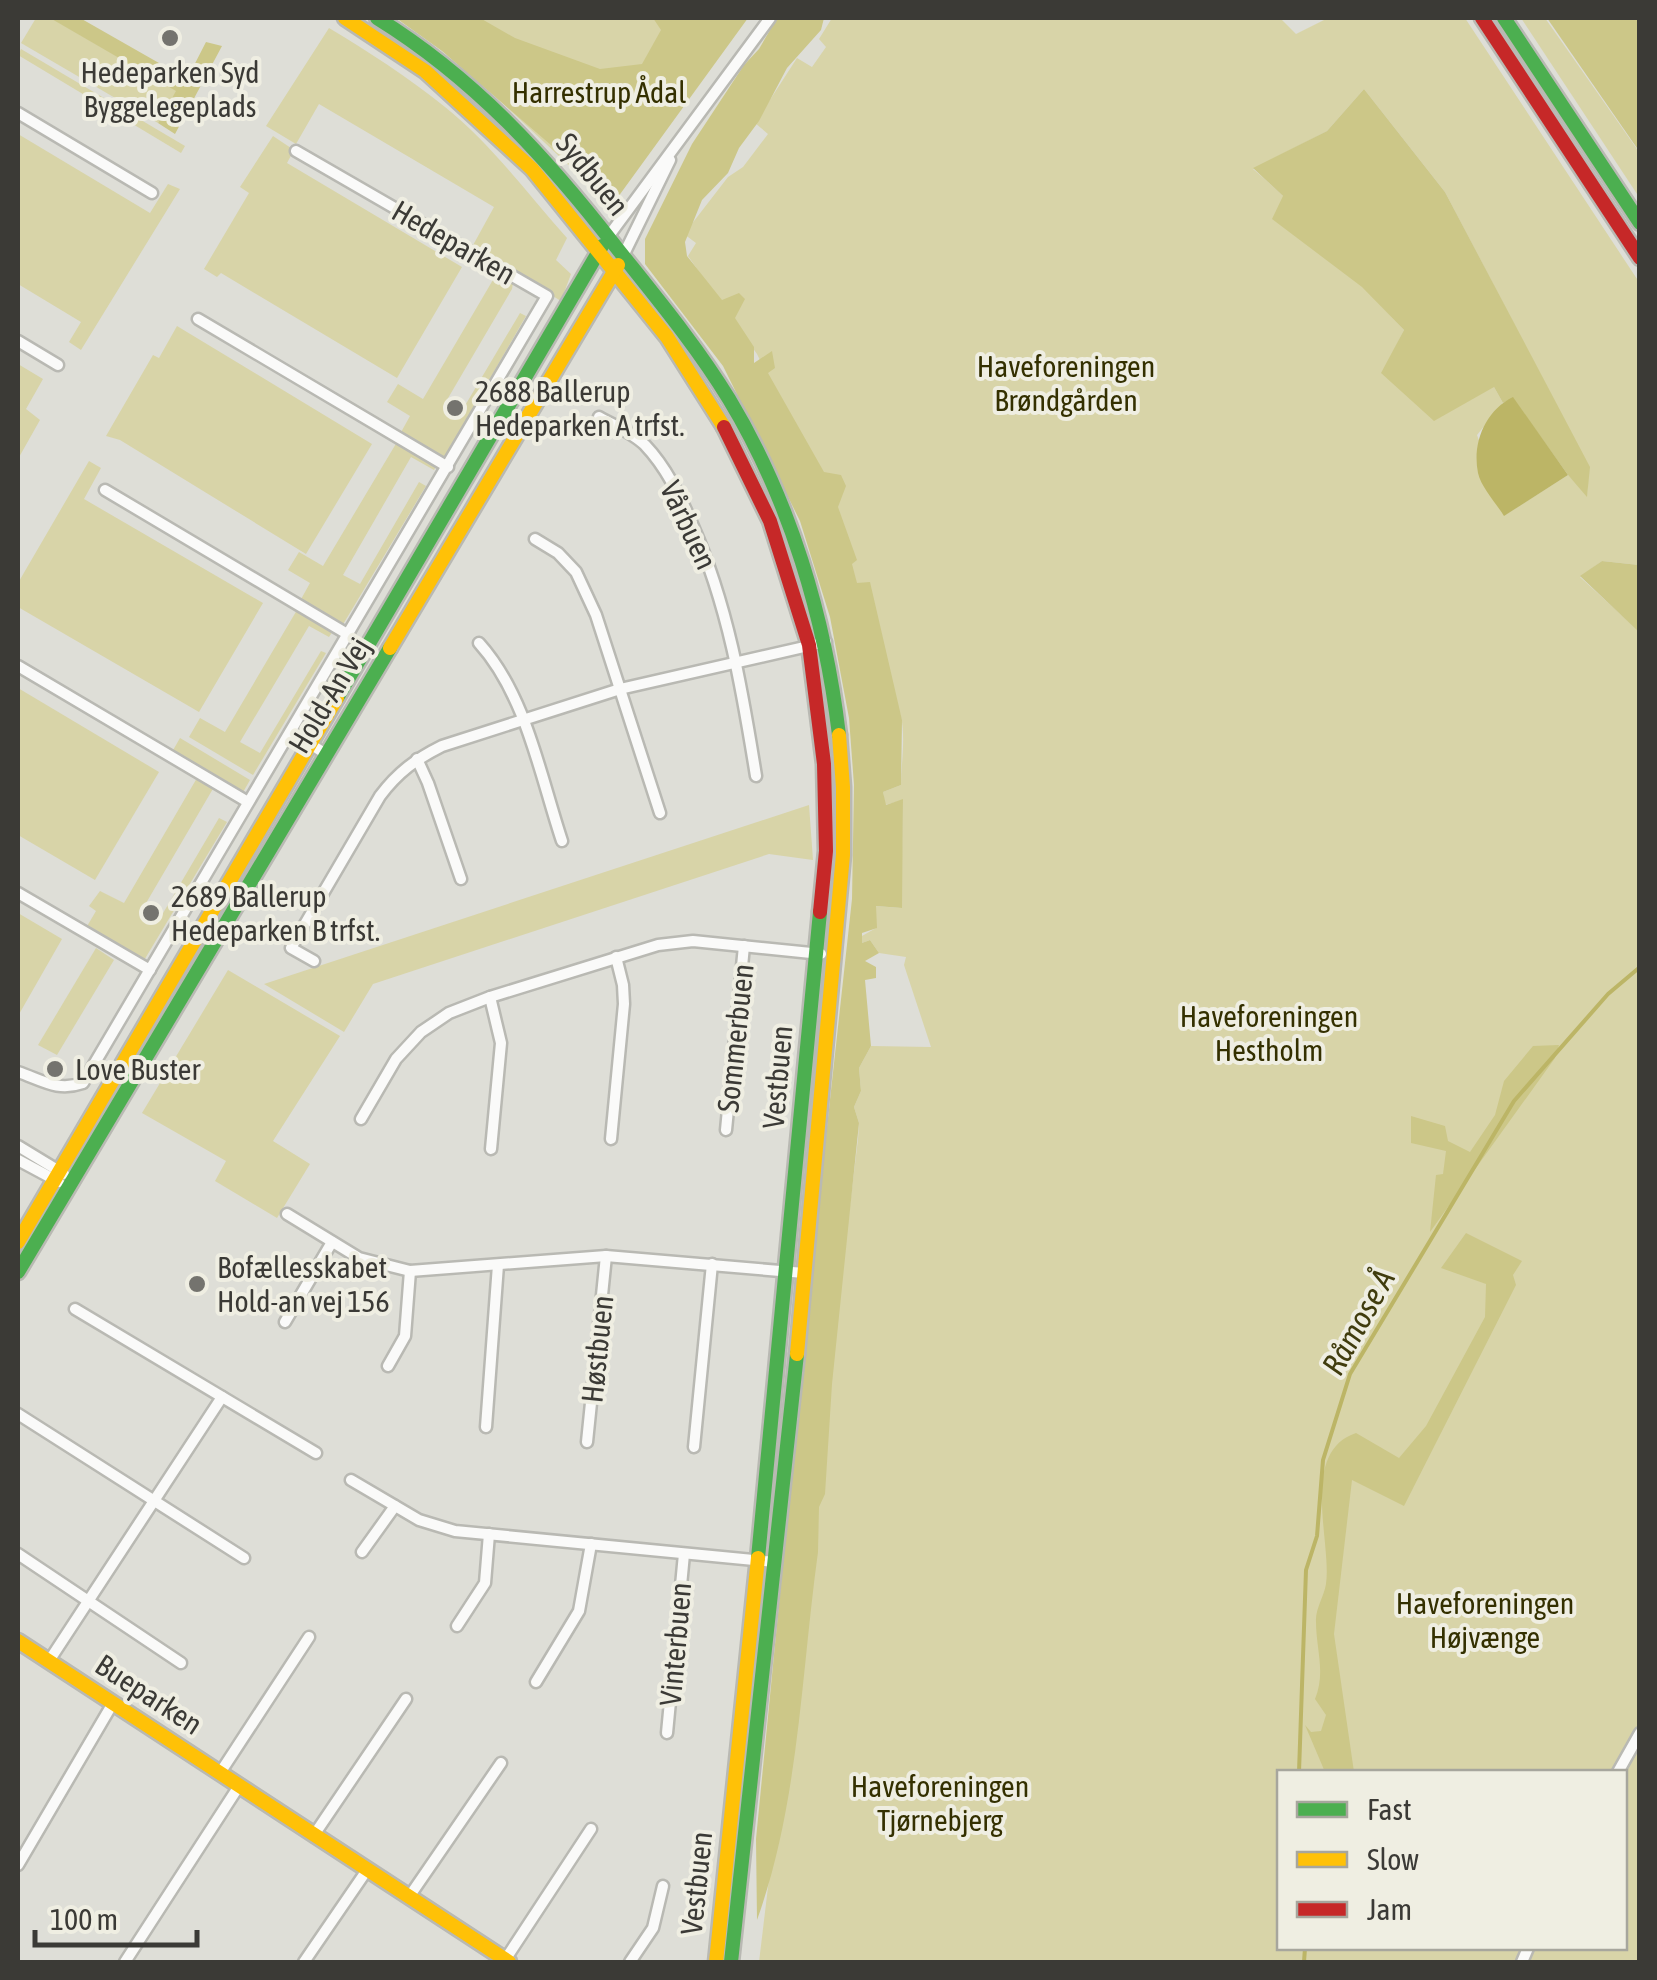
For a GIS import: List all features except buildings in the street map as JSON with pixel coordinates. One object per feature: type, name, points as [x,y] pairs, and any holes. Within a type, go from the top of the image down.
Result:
[{"type":"main road","name":"Sydbuen","points":[[345,18],[426,71],[480,119],[532,170],[599,251]]},
{"type":"main road","name":"Sydbuen","points":[[377,18],[457,72],[500,111],[540,151],[624,256]]},
{"type":"main road","points":[[1482,18],[1640,258]]},
{"type":"main road","points":[[1504,18],[1640,222]]},
{"type":"main road","name":"Hold-An Vej","points":[[18,1242],[608,237]]},
{"type":"main road","name":"Vestbuen","points":[[599,251],[667,337],[715,408],[770,522],[809,645],[824,782],[824,954],[804,1273],[731,1962]]},
{"type":"main road","name":"Hold-An Vej","points":[[18,1272],[624,256]]},
{"type":"main road","name":"Vestbuen","points":[[624,256],[682,328],[731,402],[788,517],[826,642],[842,766],[843,856],[824,954],[787,1272],[716,1962]]},
{"type":"main road","name":"Bueparken","points":[[18,1641],[500,1960]]},
{"type":"street","name":"Hold-An Vej","points":[[608,237],[770,18]]},
{"type":"street","points":[[18,112],[152,193]]},
{"type":"street","name":"Hold-An Vej","points":[[624,256],[679,141]]},
{"type":"street","name":"Hedeparken","points":[[18,1072],[52,1086],[68,1088],[83,1083],[546,296],[296,150]]},
{"type":"street","points":[[198,319],[448,467]]},
{"type":"street","points":[[18,341],[58,365]]},
{"type":"street","name":"Vårbuen","points":[[599,417],[643,443],[678,494],[713,572],[738,662],[756,776]]},
{"type":"street","points":[[104,490],[349,635]]},
{"type":"street","points":[[535,539],[576,572],[596,615],[660,813]]},
{"type":"street","points":[[479,642],[499,665],[522,720],[562,841]]},
{"type":"street","points":[[314,961],[291,948],[380,796],[397,774],[417,759],[442,746],[620,688],[826,642]]},
{"type":"street","points":[[18,666],[248,802]]},
{"type":"street","points":[[291,732],[326,754]]},
{"type":"street","points":[[417,759],[461,879]]},
{"type":"street","points":[[18,893],[150,970]]},
{"type":"street","name":"Sommerbuen","points":[[361,1119],[396,1059],[421,1032],[449,1013],[490,997],[658,945],[694,941],[824,954]]},
{"type":"street","name":"Sommerbuen","points":[[726,1130],[744,946]]},
{"type":"street","points":[[611,1139],[624,1004],[616,957]]},
{"type":"street","points":[[490,997],[501,1043],[491,1149]]},
{"type":"street","points":[[18,1146],[57,1176]]},
{"type":"street","points":[[18,1160],[70,1183]]},
{"type":"street","name":"Høstbuen","points":[[287,1214],[372,1264],[410,1271],[606,1256],[804,1273]]},
{"type":"street","points":[[285,1322],[332,1242]]},
{"type":"street","name":"Høstbuen","points":[[587,1442],[606,1256]]},
{"type":"street","points":[[486,1426],[498,1264]]},
{"type":"street","points":[[694,1447],[712,1264]]},
{"type":"street","points":[[388,1366],[405,1336],[410,1271]]},
{"type":"street","points":[[75,1309],[316,1454]]},
{"type":"street","name":"Bueparken","points":[[49,1661],[222,1397]]},
{"type":"street","points":[[18,1414],[244,1558]]},
{"type":"street","name":"Vinterbuen","points":[[351,1480],[437,1527],[774,1562]]},
{"type":"street","points":[[362,1552],[395,1506]]},
{"type":"street","points":[[457,1626],[486,1583],[490,1534]]},
{"type":"street","points":[[536,1682],[579,1611],[591,1544]]},
{"type":"street","name":"Bueparken","points":[[18,1554],[181,1663]]},
{"type":"street","name":"Vinterbuen","points":[[666,1734],[684,1554]]},
{"type":"street","name":"Bueparken","points":[[220,1774],[310,1636]]},
{"type":"street","points":[[314,1835],[406,1699]]},
{"type":"street","points":[[18,1865],[113,1703]]},
{"type":"street","points":[[1619,1770],[1640,1733]]},
{"type":"street","points":[[409,1897],[501,1764]]},
{"type":"street","points":[[124,1962],[239,1786]]},
{"type":"street","name":"Bueparken","points":[[500,1960],[591,1829]]},
{"type":"street","points":[[304,1962],[367,1870]]},
{"type":"street","points":[[630,1962],[654,1928],[663,1886]]},
{"type":"green space","points":[[36,18],[51,18],[177,91],[158,123],[21,43]]},
{"type":"green space","points":[[50,18],[80,18],[187,79],[206,42],[222,46],[175,134],[158,123],[176,91]]},
{"type":"green space","name":"Harrestrup Ådal","points":[[396,18],[480,18],[515,38],[600,69],[642,64],[661,30],[653,18],[748,18],[618,197],[597,196],[573,164],[442,51]]},
{"type":"green space","name":"Harrestrup Ådal","points":[[398,18],[740,18],[610,204],[428,33]]},
{"type":"green space","points":[[777,18],[824,18],[821,30],[787,68],[728,173],[702,200],[685,242],[687,256],[722,300],[739,293],[745,299],[735,318],[754,347],[754,363],[772,351],[775,368],[768,373],[824,472],[841,475],[846,486],[838,507],[857,560],[852,564],[857,583],[870,582],[902,720],[901,785],[883,792],[886,805],[903,799],[902,908],[876,906],[877,928],[862,933],[862,943],[870,940],[879,953],[865,961],[876,967],[876,978],[865,980],[871,1046],[859,1068],[861,1091],[854,1107],[859,1123],[832,1384],[825,1494],[819,1507],[818,1552],[790,1785],[771,1876],[757,1920],[756,1839],[852,899],[854,785],[849,718],[830,617],[800,521],[723,366],[645,264],[645,239],[692,144]]},
{"type":"green space","points":[[832,18],[1280,18],[1296,34],[1328,18],[1465,18],[1639,282],[1639,565],[1602,561],[1580,577],[1640,632],[1639,1962],[759,1962],[858,1139],[854,1107],[861,1091],[859,1068],[871,1046],[931,1047],[904,965],[906,957],[879,953],[870,940],[862,943],[862,936],[876,928],[875,906],[901,908],[903,800],[885,805],[883,792],[901,785],[903,729],[899,709],[826,491],[757,354],[688,256],[696,243],[684,234],[768,134],[755,123],[797,58],[812,67],[826,47],[819,39]],"holes":[[[1364,89],[1445,192],[1589,467],[1587,495],[1568,475],[1505,515],[1477,435],[1503,403],[1494,387],[1382,374],[1404,330],[1293,207],[1253,169],[1327,131]]]},
{"type":"green space","points":[[1521,18],[1545,18],[1639,152],[1639,197]]},
{"type":"green space","points":[[1547,18],[1639,18],[1639,151]]},
{"type":"green space","points":[[329,28],[403,75],[462,121],[567,238],[556,260],[571,274],[561,301],[472,247],[494,207],[319,104],[296,144],[266,126]]},
{"type":"green space","points":[[21,49],[185,146],[181,153],[18,55]]},
{"type":"green space","points":[[1364,89],[1445,192],[1590,467],[1587,497],[1513,398],[1503,403],[1494,387],[1434,421],[1381,373],[1404,330],[1362,287],[1272,219],[1283,196],[1253,168],[1327,131]]},
{"type":"green space","points":[[18,134],[150,213],[168,184],[180,189],[81,350],[69,342],[81,322],[18,284]]},
{"type":"green space","points":[[273,136],[294,150],[287,163],[462,267],[397,378],[221,273],[217,277],[204,269],[249,193],[240,187]]},
{"type":"green space","points":[[497,273],[513,283],[512,289],[444,405],[460,414],[520,313],[526,316],[443,460],[400,434],[410,416],[387,402],[398,384],[423,399]]},
{"type":"green space","points":[[177,326],[372,444],[306,554],[120,440],[106,436],[153,355],[159,358]]},
{"type":"green space","points":[[18,364],[43,379],[26,409],[40,420],[18,459]]},
{"type":"green space","points":[[397,442],[437,465],[434,470],[411,457],[343,575],[360,584],[419,482],[426,486],[342,626],[300,601],[310,583],[288,570],[299,552],[323,566]]},
{"type":"green space","points":[[89,461],[101,468],[84,499],[263,603],[199,712],[18,607],[18,583]]},
{"type":"green space","points":[[1602,561],[1639,565],[1639,632],[1580,576]]},
{"type":"green space","points":[[297,610],[333,631],[329,637],[309,626],[240,742],[260,753],[321,651],[326,653],[253,775],[189,737],[200,718],[225,732]]},
{"type":"green space","points":[[18,688],[159,772],[95,880],[18,835]]},
{"type":"green space","points":[[180,738],[250,780],[242,794],[172,752]]},
{"type":"green space","points":[[197,778],[214,787],[142,910],[159,920],[219,818],[227,822],[143,962],[86,928],[96,911],[89,906],[100,891],[124,903]]},
{"type":"green space","points":[[809,805],[813,860],[769,854],[373,984],[344,1032],[264,984]]},
{"type":"green space","points":[[18,913],[62,939],[18,1016]]},
{"type":"green space","points":[[96,948],[114,960],[57,1055],[38,1045]]},
{"type":"green space","points":[[228,970],[340,1036],[273,1141],[310,1164],[277,1218],[215,1181],[226,1161],[142,1113]]},
{"type":"green space","points":[[1559,1045],[1555,1058],[1430,1232],[1436,1175],[1443,1174],[1446,1151],[1411,1143],[1411,1116],[1445,1126],[1448,1141],[1470,1152],[1495,1115],[1504,1081],[1533,1046]]},
{"type":"green space","points":[[1466,1233],[1522,1261],[1513,1275],[1516,1285],[1404,1506],[1352,1480],[1334,1634],[1354,1770],[1324,1770],[1305,1725],[1311,1732],[1321,1731],[1326,1715],[1315,1699],[1320,1670],[1316,1617],[1327,1566],[1323,1478],[1328,1459],[1339,1443],[1356,1433],[1399,1458],[1426,1426],[1485,1317],[1486,1284],[1441,1268]]},
{"type":"shaded area","points":[[1513,397],[1568,475],[1504,516],[1480,478],[1477,450],[1488,419]]},
{"type":"waterway","name":"Råmose Å","points":[[1299,1770],[1306,1570],[1317,1536],[1323,1460],[1350,1374],[1514,1101],[1608,994],[1640,967]]},
{"type":"waterway","name":"Råmose Å","points":[[1304,1962],[1305,1950]]},
{"type":"traffic: fast","points":[[377,18],[446,67],[536,151],[689,340],[729,399],[770,478],[802,561],[824,647],[839,735]]},
{"type":"traffic: fast","points":[[1504,18],[1640,223]]},
{"type":"traffic: fast","points":[[337,698],[602,246]]},
{"type":"traffic: fast","points":[[18,1272],[390,648]]},
{"type":"traffic: fast","points":[[758,1558],[820,912]]},
{"type":"traffic: fast","points":[[731,1962],[797,1354]]},
{"type":"traffic: slow","points":[[345,18],[425,71],[532,169],[667,337],[724,427]]},
{"type":"traffic: slow","points":[[390,648],[618,265]]},
{"type":"traffic: slow","points":[[18,1242],[337,698]]},
{"type":"traffic: slow","points":[[797,1354],[843,855],[839,735]]},
{"type":"traffic: slow","points":[[716,1962],[758,1558]]},
{"type":"traffic: slow","points":[[18,1641],[509,1962]]},
{"type":"traffic: jam","points":[[1482,18],[1640,258]]},
{"type":"traffic: jam","points":[[724,427],[770,521],[809,645],[824,764],[826,851],[820,912]]},
{"type":"place","name":"Hedeparken Syd Byggelegeplads","points":[[170,38]]},
{"type":"place","name":"2688 Ballerup Hedeparken A trfst.","points":[[455,408]]},
{"type":"place","name":"2689 Ballerup Hedeparken B trfst.","points":[[151,913]]},
{"type":"place","name":"Love Buster","points":[[55,1069]]},
{"type":"place","name":"Bofællesskabet Hold-an vej 156","points":[[197,1284]]},
{"type":"park label","name":"Haveforeningen Brøndgården","points":[[1066,383]]},
{"type":"park label","name":"Haveforeningen Hestholm","points":[[1269,1033]]},
{"type":"park label","name":"Haveforeningen Højvænge","points":[[1485,1620]]},
{"type":"park label","name":"Haveforeningen Tjørnebjerg","points":[[940,1803]]}]
